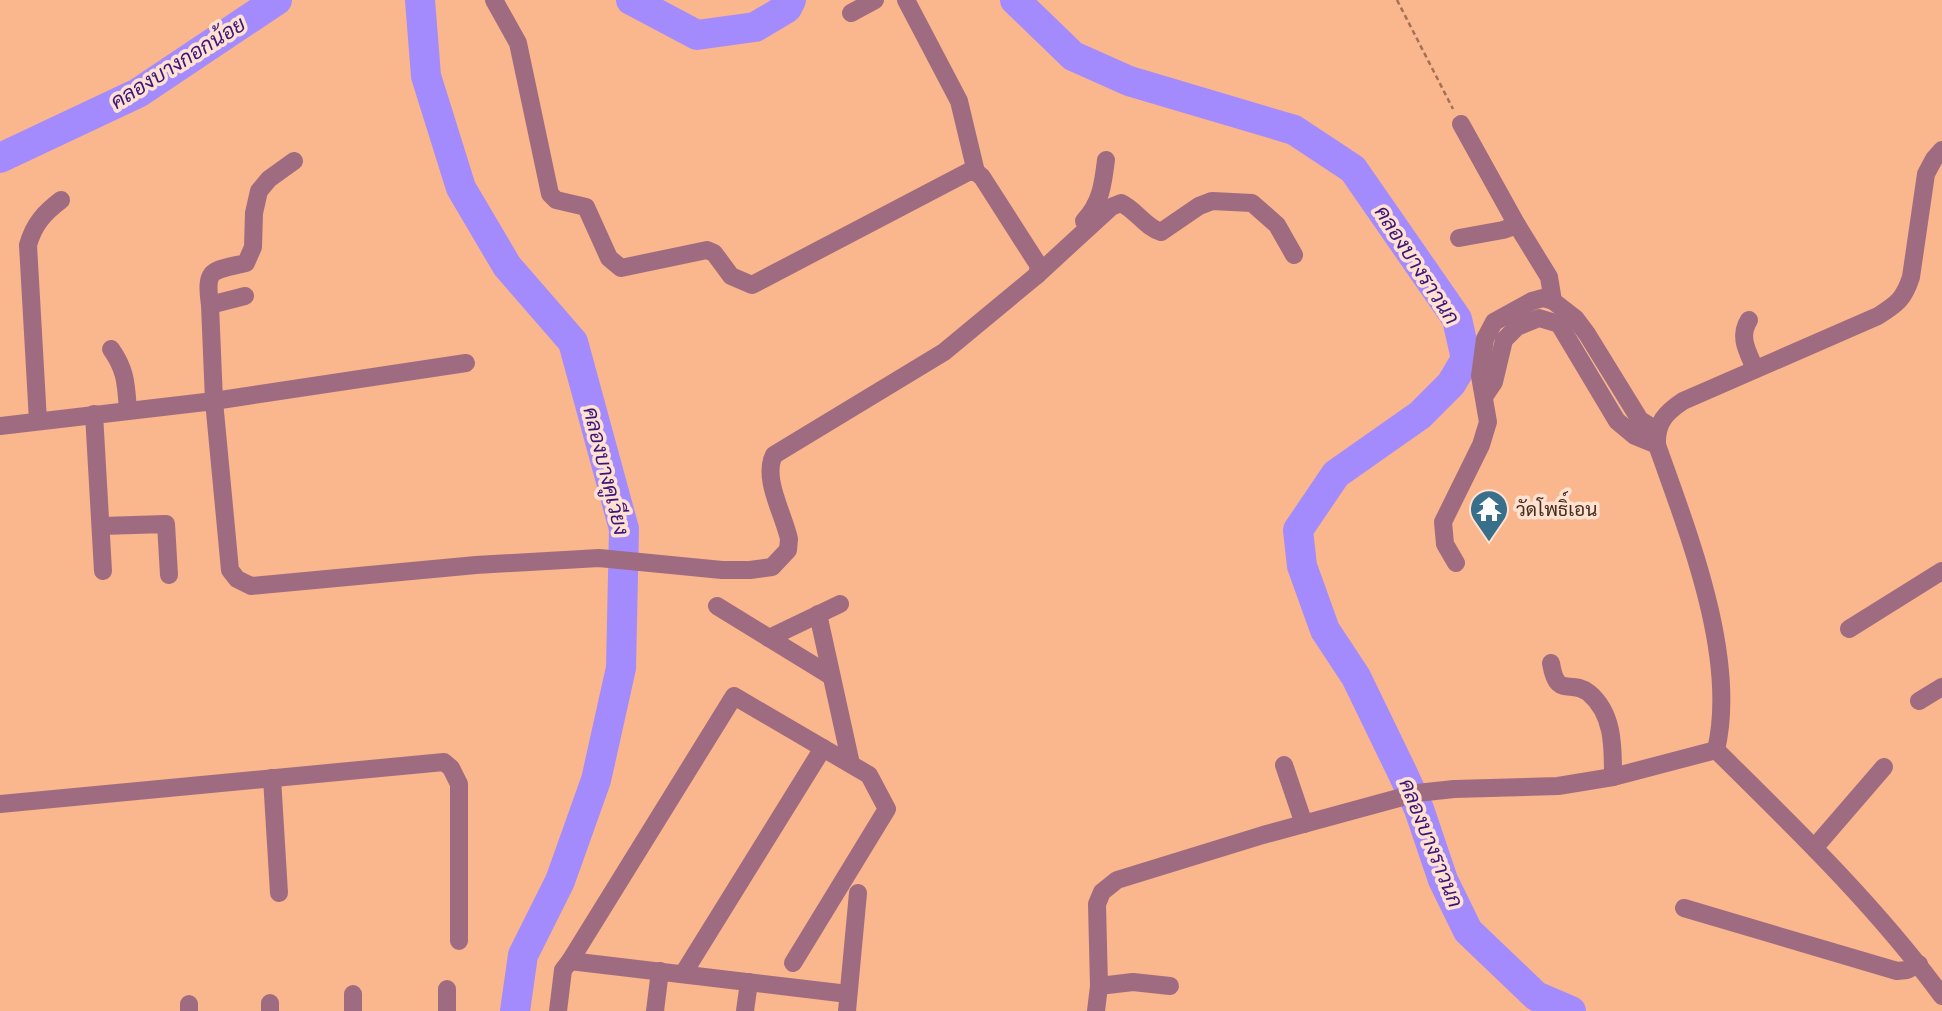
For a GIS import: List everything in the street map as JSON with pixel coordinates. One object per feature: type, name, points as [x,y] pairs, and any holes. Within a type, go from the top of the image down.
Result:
[{"type":"street","points":[[494,0],[518,43],[550,194],[556,200],[586,207],[609,258],[621,268],[706,250],[714,253],[731,276],[752,285],[968,172],[976,172]]},
{"type":"street","points":[[851,13],[875,0]]},
{"type":"street","points":[[906,0],[959,101],[976,172],[1035,257],[1039,266],[1037,275]]},
{"type":"street","points":[[1461,124],[1549,277],[1553,301]]},
{"type":"street","points":[[1656,438],[1667,412],[1683,401],[1878,316],[1898,304],[1906,293],[1911,277],[1926,174],[1942,150]]},
{"type":"street","points":[[1067,247],[1074,232],[1093,211],[1101,196],[1106,160]]},
{"type":"street","points":[[294,161],[269,179],[259,191],[254,213],[253,247],[246,263],[218,270],[210,275],[207,283],[214,401],[230,570],[237,579],[251,586],[476,565],[599,558],[722,570],[772,567],[788,550],[789,539],[769,475],[774,455],[944,352],[1037,275],[1111,207],[1121,203],[1133,209],[1154,230],[1161,232],[1199,206],[1212,201],[1252,202],[1276,225],[1294,255]]},
{"type":"street","points":[[38,421],[28,244],[33,229],[44,212],[61,200]]},
{"type":"street","points":[[1459,238],[1517,225]]},
{"type":"street","points":[[210,305],[245,296]]},
{"type":"street","points":[[1455,563],[1445,544],[1443,522],[1481,445],[1488,422],[1480,376],[1485,339],[1494,322],[1532,301],[1543,298],[1553,301],[1575,318],[1640,420],[1656,438],[1692,544],[1721,671],[1720,731],[1716,750]]},
{"type":"street","points":[[1484,397],[1494,382],[1504,340],[1517,327],[1539,318],[1559,324],[1617,421],[1635,436],[1656,438]]},
{"type":"street","points":[[1749,320],[1743,333],[1744,343],[1755,369]]},
{"type":"street","points":[[111,349],[121,364],[125,377],[128,410]]},
{"type":"street","points":[[0,426],[214,401],[466,363]]},
{"type":"street","points":[[94,414],[103,570]]},
{"type":"street","points":[[101,526],[166,524],[169,575]]},
{"type":"street","points":[[1849,629],[1942,571]]},
{"type":"street","points":[[769,638],[840,604]]},
{"type":"street","points":[[717,606],[831,676]]},
{"type":"street","points":[[818,614],[851,764]]},
{"type":"street","points":[[1551,663],[1553,679],[1558,684],[1587,691],[1605,712],[1613,743],[1614,777]]},
{"type":"street","points":[[1919,701],[1942,687]]},
{"type":"street","points":[[558,1011],[563,970],[734,696],[869,775],[887,809],[793,963]]},
{"type":"street","points":[[683,974],[823,748]]},
{"type":"street","points":[[1096,1011],[1099,986],[1097,904],[1101,892],[1117,880],[1416,793],[1454,789],[1558,786],[1614,777],[1716,750]]},
{"type":"street","points":[[1716,750],[1815,847],[1939,987]]},
{"type":"street","points":[[0,804],[444,762],[451,768],[459,784],[459,941]]},
{"type":"street","points":[[1284,765],[1304,824]]},
{"type":"street","points":[[1815,847],[1884,767]]},
{"type":"street","points":[[272,778],[279,893]]},
{"type":"street","points":[[831,1011],[843,999],[858,893]]},
{"type":"street","points":[[1684,908],[1897,971],[1919,964]]},
{"type":"street","points":[[570,961],[749,982],[843,999]]},
{"type":"street","points":[[655,1011],[660,971]]},
{"type":"street","points":[[745,1011],[749,982]]},
{"type":"street","points":[[1099,986],[1133,982],[1170,986]]},
{"type":"street","points":[[447,989],[447,1011]]},
{"type":"path","points":[[1397,0],[1461,124]]},
{"type":"waterway","name":"คลองบางกอกน้อย","points":[[0,158],[138,93],[277,0]]},
{"type":"waterway","name":"คลองบางคูเวียง","points":[[420,0],[426,76],[461,188],[507,266],[573,342],[624,529],[621,668],[596,780],[560,881],[523,955],[515,1011]]},
{"type":"waterway","name":"คลองบางราวนก","points":[[631,0],[697,35],[755,27],[787,8],[791,0]]},
{"type":"waterway","name":"คลองบางราวนก","points":[[1015,0],[1073,56],[1129,81],[1294,130],[1353,169],[1457,319],[1466,359],[1451,384],[1420,415],[1336,474],[1298,530],[1302,566],[1325,630],[1356,677],[1419,809],[1443,880],[1468,931],[1536,996],[1571,1011]]},
{"type":"place","name":"วัดโพธิ์เอน","points":[[1489,543]]}]
